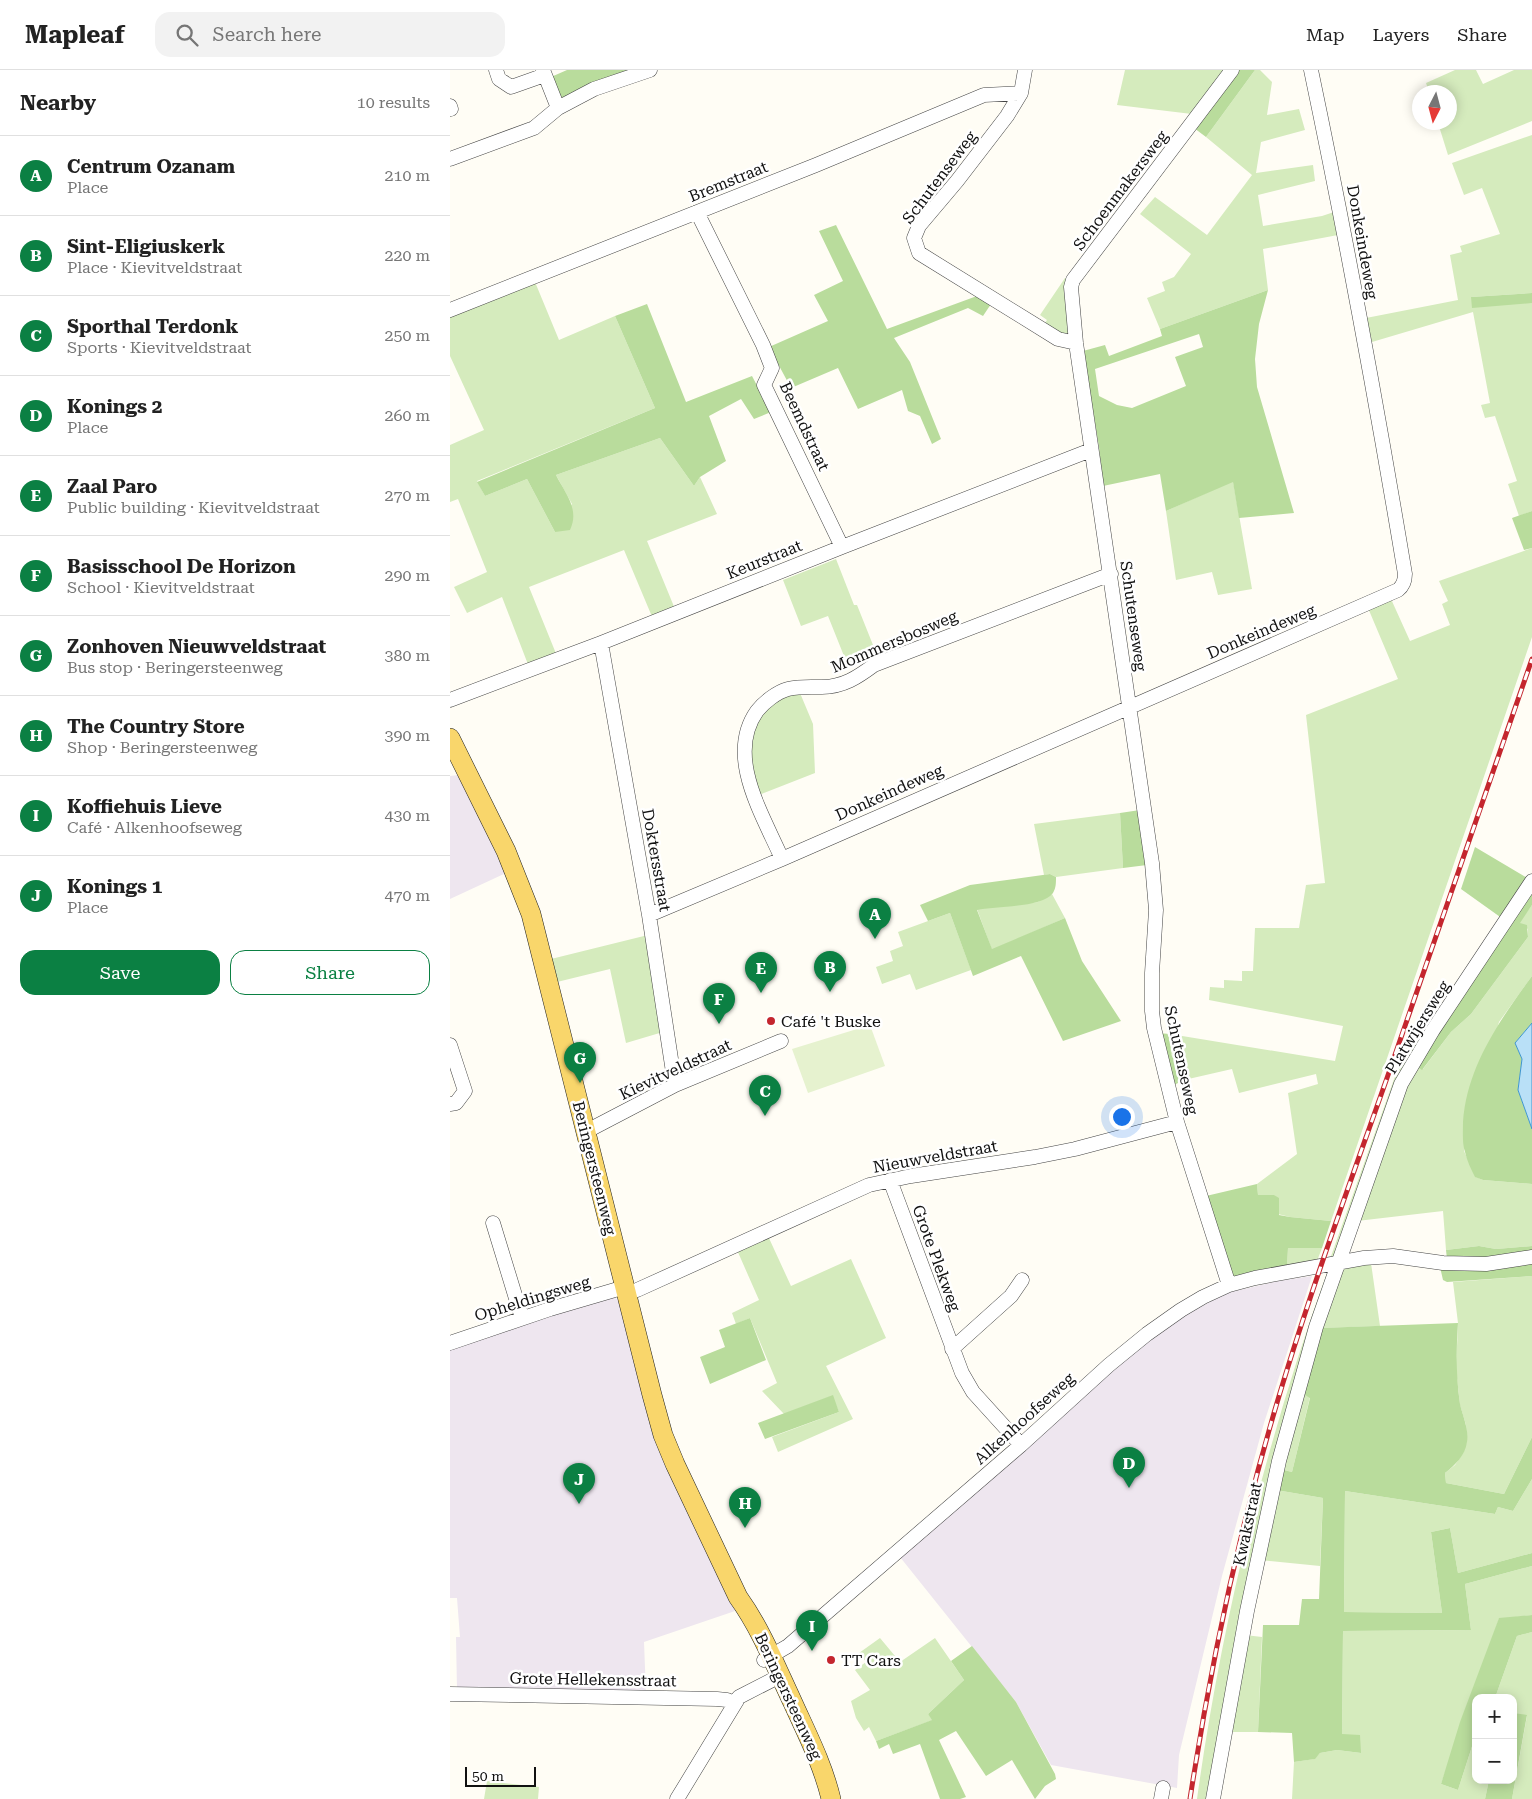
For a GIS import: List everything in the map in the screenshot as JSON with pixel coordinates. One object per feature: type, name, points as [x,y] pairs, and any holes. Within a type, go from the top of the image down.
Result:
[{"type":"main road","name":"Beringersteenweg","points":[[450,738],[506,851],[530,914],[663,1435],[738,1597],[748,1611],[777,1677],[816,1754],[831,1799]]},
{"type":"main road","name":"Beringersteenweg","points":[[777,1677],[809,1759],[822,1799]]},
{"type":"street","points":[[496,70],[500,79],[511,87],[544,72],[558,108]]},
{"type":"street","points":[[450,159],[534,128],[558,108],[594,89],[650,70]]},
{"type":"street","name":"Schutenseweg","points":[[1025,70],[1021,93],[1007,116],[957,181],[919,226],[914,238],[919,252],[1058,339],[1076,342],[1152,863],[1156,910],[1152,973],[1154,1028],[1177,1122],[1229,1285]]},
{"type":"street","name":"Schoenmakersweg","points":[[1076,342],[1071,296],[1073,280],[1232,70]]},
{"type":"street","name":"Donkeindeweg","points":[[649,915],[1398,590],[1405,580],[1394,510],[1344,231],[1311,70]]},
{"type":"street","name":"Bremstraat","points":[[450,310],[984,95],[1021,93]]},
{"type":"street","name":"Beemdstraat","points":[[697,212],[763,345],[772,368],[764,385],[842,547]]},
{"type":"street","name":"Keurstraat","points":[[450,700],[601,643],[1091,450]]},
{"type":"street","name":"Mommersbosweg","points":[[782,858],[751,785],[744,760],[744,740],[747,730],[751,720],[761,706],[786,690],[797,687],[829,687],[844,684],[855,679],[874,665],[1111,574]]},
{"type":"street","name":"Doktersstraat","points":[[601,643],[649,915],[675,1085]]},
{"type":"street","name":"Platwijersweg","points":[[1340,1262],[1406,1074],[1532,881]]},
{"type":"street","name":"Kievitveldstraat","points":[[585,1132],[675,1085],[780,1041]]},
{"type":"street","points":[[450,1045],[465,1092],[456,1103],[450,1104]]},
{"type":"street","name":"Nieuwveldstraat","points":[[626,1290],[637,1290],[869,1185],[890,1180],[1035,1158],[1177,1122]]},
{"type":"street","name":"Grote Plekweg","points":[[890,1180],[962,1373],[973,1392],[1021,1445]]},
{"type":"street","points":[[493,1224],[522,1318]]},
{"type":"street","name":"Alkenhoofseweg","points":[[768,1658],[788,1646],[1021,1445],[1109,1365],[1180,1310],[1229,1285],[1254,1278],[1340,1262],[1393,1256],[1442,1263],[1486,1264],[1532,1257]]},
{"type":"street","name":"Kwakstraat","points":[[1213,1799],[1247,1611],[1279,1461],[1316,1327],[1340,1262]]},
{"type":"street","name":"Grote Plekweg","points":[[952,1349],[1011,1296],[1022,1280]]},
{"type":"street","name":"Opheldingsweg","points":[[450,1343],[522,1318],[626,1290]]},
{"type":"street","points":[[677,1799],[734,1703],[743,1694],[777,1677]]},
{"type":"street","name":"Grote Hellekensstraat","points":[[450,1694],[717,1699],[734,1703]]},
{"type":"shaded area","points":[[459,775],[506,873],[450,899],[450,776]]},
{"type":"shaded area","points":[[1312,1276],[1264,1423],[1222,1576],[1179,1755],[1177,1788],[1051,1765],[1016,1702],[900,1557],[1107,1376],[1145,1344],[1186,1315],[1226,1293],[1278,1281]]},
{"type":"shaded area","points":[[602,1298],[615,1298],[621,1302],[643,1396],[670,1476],[721,1577],[735,1611],[644,1642],[646,1693],[457,1690],[456,1637],[460,1637],[457,1598],[450,1598],[450,1346]]},
{"type":"green space","points":[[567,70],[634,70],[561,101],[551,77]]},
{"type":"green space","points":[[1125,70],[1226,70],[1192,114],[1117,105]]},
{"type":"green space","points":[[1237,70],[1255,70],[1206,137],[1194,128]]},
{"type":"green space","points":[[1255,70],[1260,70],[1272,82],[1267,115],[1299,109],[1305,130],[1261,142],[1256,173],[1313,165],[1315,181],[1258,195],[1263,226],[1322,216],[1334,212],[1338,235],[1263,249],[1268,290],[1160,329],[1147,298],[1165,291],[1162,282],[1174,277],[1191,254],[1140,214],[1155,197],[1207,235],[1252,175],[1206,137]]},
{"type":"green space","points":[[1455,70],[1476,70],[1483,84],[1514,70],[1532,70],[1532,121],[1448,155],[1440,130],[1457,130],[1457,85],[1427,85],[1426,83]]},
{"type":"green space","points":[[1532,135],[1532,293],[1471,297],[1532,303],[1532,511],[1519,516],[1508,484],[1517,481],[1495,416],[1485,418],[1481,405],[1490,403],[1473,312],[1372,342],[1366,318],[1458,300],[1450,255],[1462,252],[1460,246],[1500,234],[1482,188],[1464,195],[1452,163]]},
{"type":"green space","points":[[836,225],[887,329],[977,296],[991,304],[983,316],[968,308],[894,338],[910,362],[941,439],[932,444],[920,416],[908,411],[902,390],[858,409],[838,368],[791,388],[769,347],[828,321],[814,295],[843,281],[819,231]]},
{"type":"green space","points":[[1065,278],[1070,282],[1070,329],[1067,334],[1060,335],[1043,326],[1047,320],[1040,315]]},
{"type":"green space","points":[[535,282],[559,340],[615,316],[655,408],[477,481],[485,496],[527,479],[555,532],[572,504],[556,475],[660,438],[694,486],[700,477],[717,514],[647,541],[675,609],[653,619],[624,550],[529,587],[557,656],[529,667],[502,597],[467,613],[454,587],[487,572],[458,499],[450,502],[450,445],[484,430],[450,356],[450,317]]},
{"type":"green space","points":[[1268,290],[1259,324],[1255,359],[1257,387],[1294,513],[1239,518],[1233,482],[1166,511],[1160,474],[1103,486],[1099,447],[1083,351],[1105,345],[1109,356],[1162,336],[1160,329]],"holes":[[[1199,334],[1203,347],[1175,357],[1186,386],[1132,408],[1117,405],[1099,396],[1095,369]]]},
{"type":"green space","points":[[1532,293],[1532,303],[1472,308],[1471,297]]},
{"type":"green space","points":[[647,304],[686,402],[752,376],[771,412],[754,419],[741,399],[709,416],[726,461],[700,477],[694,486],[660,438],[556,475],[572,508],[573,522],[570,530],[555,532],[527,479],[485,496],[477,482],[655,408],[615,316]]},
{"type":"green space","points":[[1233,481],[1252,589],[1218,595],[1212,572],[1176,580],[1166,511]]},
{"type":"green space","points":[[1532,511],[1532,548],[1524,550],[1512,518]]},
{"type":"green space","points":[[1532,548],[1532,637],[1331,1221],[1278,1214],[1279,1208],[1274,1195],[1258,1195],[1257,1184],[1297,1154],[1288,1093],[1318,1084],[1316,1074],[1239,1093],[1232,1069],[1184,1080],[1171,1054],[1170,1034],[1335,1061],[1343,1026],[1209,1000],[1210,987],[1224,988],[1224,980],[1242,981],[1242,971],[1253,971],[1255,928],[1299,928],[1306,885],[1325,883],[1306,715],[1398,679],[1368,608],[1391,599],[1410,641],[1450,625],[1442,604],[1448,601],[1439,581]]},
{"type":"green space","points":[[836,559],[854,605],[857,605],[877,655],[848,666],[828,616],[801,626],[783,580]]},
{"type":"green space","points":[[800,693],[813,724],[815,773],[759,795],[748,757],[749,745],[753,734],[766,709],[783,697]]},
{"type":"green space","points":[[1140,810],[1147,865],[1123,868],[1120,813]]},
{"type":"green space","points":[[1120,813],[1123,868],[1056,877],[1050,874],[1044,875],[1034,824]]},
{"type":"green space","points":[[1475,847],[1529,879],[1503,919],[1461,889]]},
{"type":"green space","points":[[1050,874],[1056,877],[1056,885],[1053,893],[1047,898],[1018,906],[977,910],[992,949],[1065,918],[1082,961],[1121,1021],[1063,1041],[1021,956],[973,976],[950,913],[928,921],[920,905],[970,885]]},
{"type":"green space","points":[[1532,890],[1532,905],[1520,923],[1527,925],[1528,937],[1471,1014],[1451,1032],[1422,1070],[1415,1065]]},
{"type":"green space","points":[[1052,894],[1065,918],[992,950],[977,909],[1038,902]]},
{"type":"green space","points":[[1532,905],[1532,976],[1499,1022],[1464,1151],[1476,1177],[1483,1180],[1532,1184],[1532,1246],[1496,1249],[1479,1246],[1446,1250],[1443,1211],[1357,1221],[1415,1065],[1423,1069],[1451,1032],[1471,1014],[1528,937],[1528,929],[1519,923]]},
{"type":"green space","points":[[950,913],[971,970],[916,990],[910,974],[882,984],[876,967],[893,961],[890,951],[903,946],[898,932]]},
{"type":"green space","points":[[648,935],[663,1032],[626,1043],[610,969],[557,982],[551,959]]},
{"type":"green space","points":[[1532,976],[1532,1023],[1515,1043],[1522,1059],[1518,1090],[1532,1129],[1532,1184],[1483,1180],[1475,1177],[1464,1149],[1463,1122],[1466,1101],[1478,1063],[1487,1044],[1508,1009]]},
{"type":"green space","points":[[870,1025],[885,1066],[808,1093],[792,1049]]},
{"type":"green space","points":[[1158,1033],[1170,1034],[1171,1054],[1184,1080],[1172,1086]]},
{"type":"green space","points":[[1409,1037],[1421,1043],[1338,1256],[1330,1259]]},
{"type":"green space","points":[[1257,1184],[1258,1195],[1274,1195],[1279,1198],[1279,1215],[1331,1221],[1322,1248],[1288,1248],[1287,1266],[1236,1277],[1232,1275],[1206,1196]]},
{"type":"green space","points":[[768,1236],[791,1286],[851,1259],[886,1338],[826,1366],[853,1419],[778,1452],[772,1437],[839,1412],[832,1396],[784,1414],[762,1391],[777,1383],[750,1318],[736,1324],[732,1313],[759,1300],[737,1250]]},
{"type":"green space","points":[[1479,1246],[1496,1249],[1532,1246],[1532,1254],[1447,1259],[1446,1250]]},
{"type":"green space","points":[[1288,1247],[1322,1248],[1317,1261],[1287,1266]]},
{"type":"green space","points":[[1532,1261],[1532,1276],[1447,1282],[1443,1280],[1440,1267]]},
{"type":"green space","points":[[1371,1263],[1380,1326],[1320,1328],[1345,1266]]},
{"type":"green space","points":[[1328,1270],[1332,1270],[1309,1338],[1208,1799],[1197,1799],[1219,1664],[1249,1531],[1285,1399]]},
{"type":"green space","points":[[1532,1276],[1532,1437],[1504,1494],[1446,1483],[1445,1473],[1455,1465],[1463,1453],[1467,1441],[1456,1369],[1458,1323],[1453,1282]]},
{"type":"green space","points":[[750,1318],[766,1360],[710,1384],[700,1357],[725,1347],[719,1330]]},
{"type":"green space","points":[[1458,1323],[1458,1384],[1467,1437],[1466,1447],[1462,1456],[1445,1473],[1446,1483],[1504,1494],[1532,1437],[1532,1479],[1513,1511],[1498,1507],[1495,1514],[1345,1491],[1344,1612],[1442,1613],[1431,1532],[1450,1528],[1458,1573],[1532,1553],[1532,1566],[1465,1584],[1471,1630],[1343,1631],[1342,1734],[1360,1735],[1361,1753],[1337,1750],[1320,1753],[1315,1759],[1294,1762],[1292,1733],[1258,1732],[1263,1625],[1299,1625],[1302,1599],[1319,1599],[1323,1498],[1276,1490],[1280,1469],[1292,1472],[1310,1398],[1300,1392],[1320,1328]]},
{"type":"green space","points":[[1300,1392],[1310,1397],[1292,1472],[1280,1469]]},
{"type":"green space","points":[[833,1395],[839,1412],[765,1439],[758,1423]]},
{"type":"green space","points":[[1532,1479],[1532,1553],[1458,1573],[1450,1528],[1431,1532],[1442,1613],[1344,1612],[1345,1491],[1495,1514],[1498,1507],[1513,1511]]},
{"type":"green space","points":[[1276,1490],[1323,1498],[1320,1566],[1260,1560]]},
{"type":"green space","points":[[1532,1566],[1532,1615],[1499,1619],[1441,1784],[1458,1790],[1472,1746],[1472,1784],[1488,1784],[1485,1799],[1292,1799],[1294,1762],[1314,1759],[1320,1753],[1337,1750],[1361,1753],[1342,1734],[1343,1631],[1471,1630],[1465,1584]]},
{"type":"green space","points":[[1532,1615],[1532,1632],[1517,1636],[1496,1694],[1472,1694],[1472,1746],[1458,1790],[1441,1784],[1460,1722],[1499,1618]]},
{"type":"green space","points":[[1532,1632],[1532,1799],[1512,1799],[1515,1784],[1517,1784],[1517,1771],[1527,1716],[1517,1714],[1517,1694],[1496,1694],[1517,1636]]},
{"type":"green space","points":[[1245,1635],[1262,1637],[1258,1732],[1228,1732]]},
{"type":"green space","points":[[880,1638],[900,1662],[935,1638],[964,1680],[928,1714],[933,1720],[876,1741],[869,1727],[864,1731],[856,1718],[851,1701],[870,1690],[855,1670],[866,1662],[859,1653]]},
{"type":"green space","points":[[972,1646],[1016,1702],[1055,1774],[1056,1779],[1045,1786],[1035,1799],[1012,1760],[986,1776],[956,1731],[939,1740],[966,1797],[960,1799],[940,1799],[920,1744],[893,1754],[889,1744],[879,1749],[876,1741],[932,1720],[928,1714],[964,1680],[951,1661]]},
{"type":"green space","points":[[1517,1714],[1527,1715],[1517,1771]]},
{"type":"green space","points":[[487,1781],[539,1787],[538,1799],[484,1799]]},
{"type":"green space","points":[[1488,1784],[1515,1784],[1512,1799],[1485,1799]]},
{"type":"water","points":[[1532,1023],[1532,1129],[1518,1090],[1522,1059],[1515,1043]]},
{"type":"railway","points":[[1190,1799],[1206,1701],[1236,1556],[1274,1413],[1328,1245],[1532,659]]},
{"type":"place","name":"Centrum Ozanam","points":[[875,939]]},
{"type":"place","name":"Sint-Eligiuskerk","points":[[830,992]]},
{"type":"place","name":"Zaal Paro","points":[[761,993]]},
{"type":"place","name":"Café 't Buske","points":[[771,1021]]},
{"type":"place","name":"Basisschool De Horizon","points":[[719,1024]]},
{"type":"place","name":"Zonhoven Nieuwveldstraat","points":[[580,1083]]},
{"type":"place","name":"Sporthal Terdonk","points":[[765,1116]]},
{"type":"place","name":"Konings 2","points":[[1129,1488]]},
{"type":"place","name":"Konings 1","points":[[579,1504]]},
{"type":"place","name":"The Country Store","points":[[745,1528]]},
{"type":"place","name":"Koffiehuis Lieve","points":[[812,1651]]},
{"type":"place","name":"TT Cars","points":[[831,1660]]}]
